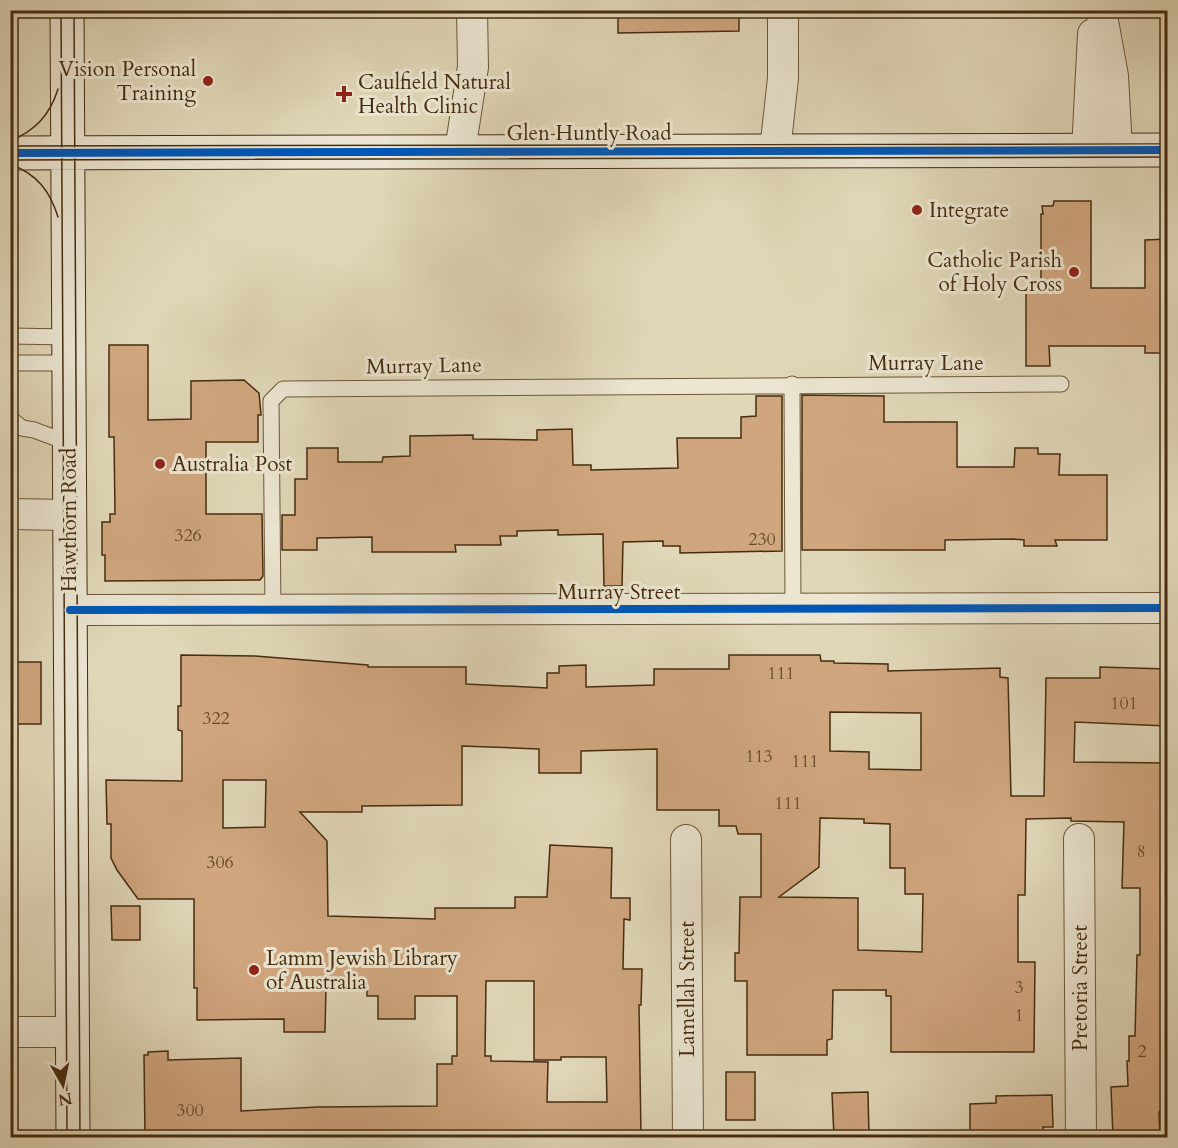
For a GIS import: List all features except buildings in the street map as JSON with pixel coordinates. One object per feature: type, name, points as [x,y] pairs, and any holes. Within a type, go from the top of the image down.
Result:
[{"type":"main road","name":"Hawthorn Road","points":[[67,10],[73,1137]]},
{"type":"main road","name":"Glen Huntly Road","points":[[10,153],[1167,150]]},
{"type":"street","points":[[472,10],[472,151]]},
{"type":"street","points":[[783,10],[785,151]]},
{"type":"street","points":[[1094,10],[1102,150]]},
{"type":"street","points":[[1101,10],[1113,76],[1102,150]]},
{"type":"street","points":[[10,514],[69,514]]},
{"type":"street","name":"Murray Street","points":[[70,610],[1167,608]]},
{"type":"street","name":"Pretoria Street","points":[[1079,838],[1081,1137]]},
{"type":"street","name":"Lamellah Street","points":[[686,840],[688,1137]]},
{"type":"street","points":[[10,1032],[73,1032]]},
{"type":"lane","points":[[10,336],[69,350]]},
{"type":"lane","points":[[10,363],[69,350]]},
{"type":"lane","points":[[792,384],[793,610]]},
{"type":"lane","name":"Murray Lane","points":[[273,610],[271,401],[284,389],[1061,384]]},
{"type":"lane","points":[[16,428],[34,430],[69,443]]},
{"type":"tram line","points":[[61,10],[67,1138]]},
{"type":"tram line","points":[[74,10],[80,1138]]},
{"type":"tram line","points":[[10,141],[27,132],[40,121],[51,107],[58,89]]},
{"type":"tram line","points":[[10,146],[1168,144]]},
{"type":"tram line","points":[[10,160],[1168,157]]},
{"type":"tram line","points":[[10,164],[28,173],[41,184],[51,199],[58,217]]},
{"type":"cycle path","points":[[10,153],[1168,150]]},
{"type":"cycle path","points":[[70,610],[1168,608]]},
{"type":"place","name":"Vision Personal Training","points":[[208,81]]},
{"type":"place","name":"Caulfield Natural Health Clinic","points":[[344,94]]},
{"type":"place","name":"Integrate","points":[[917,210]]},
{"type":"place","name":"Catholic Parish of Holy Cross","points":[[1074,272]]},
{"type":"place","name":"Australia Post","points":[[160,464]]},
{"type":"place","name":"Lamm Jewish Library of Australia","points":[[254,970]]}]
